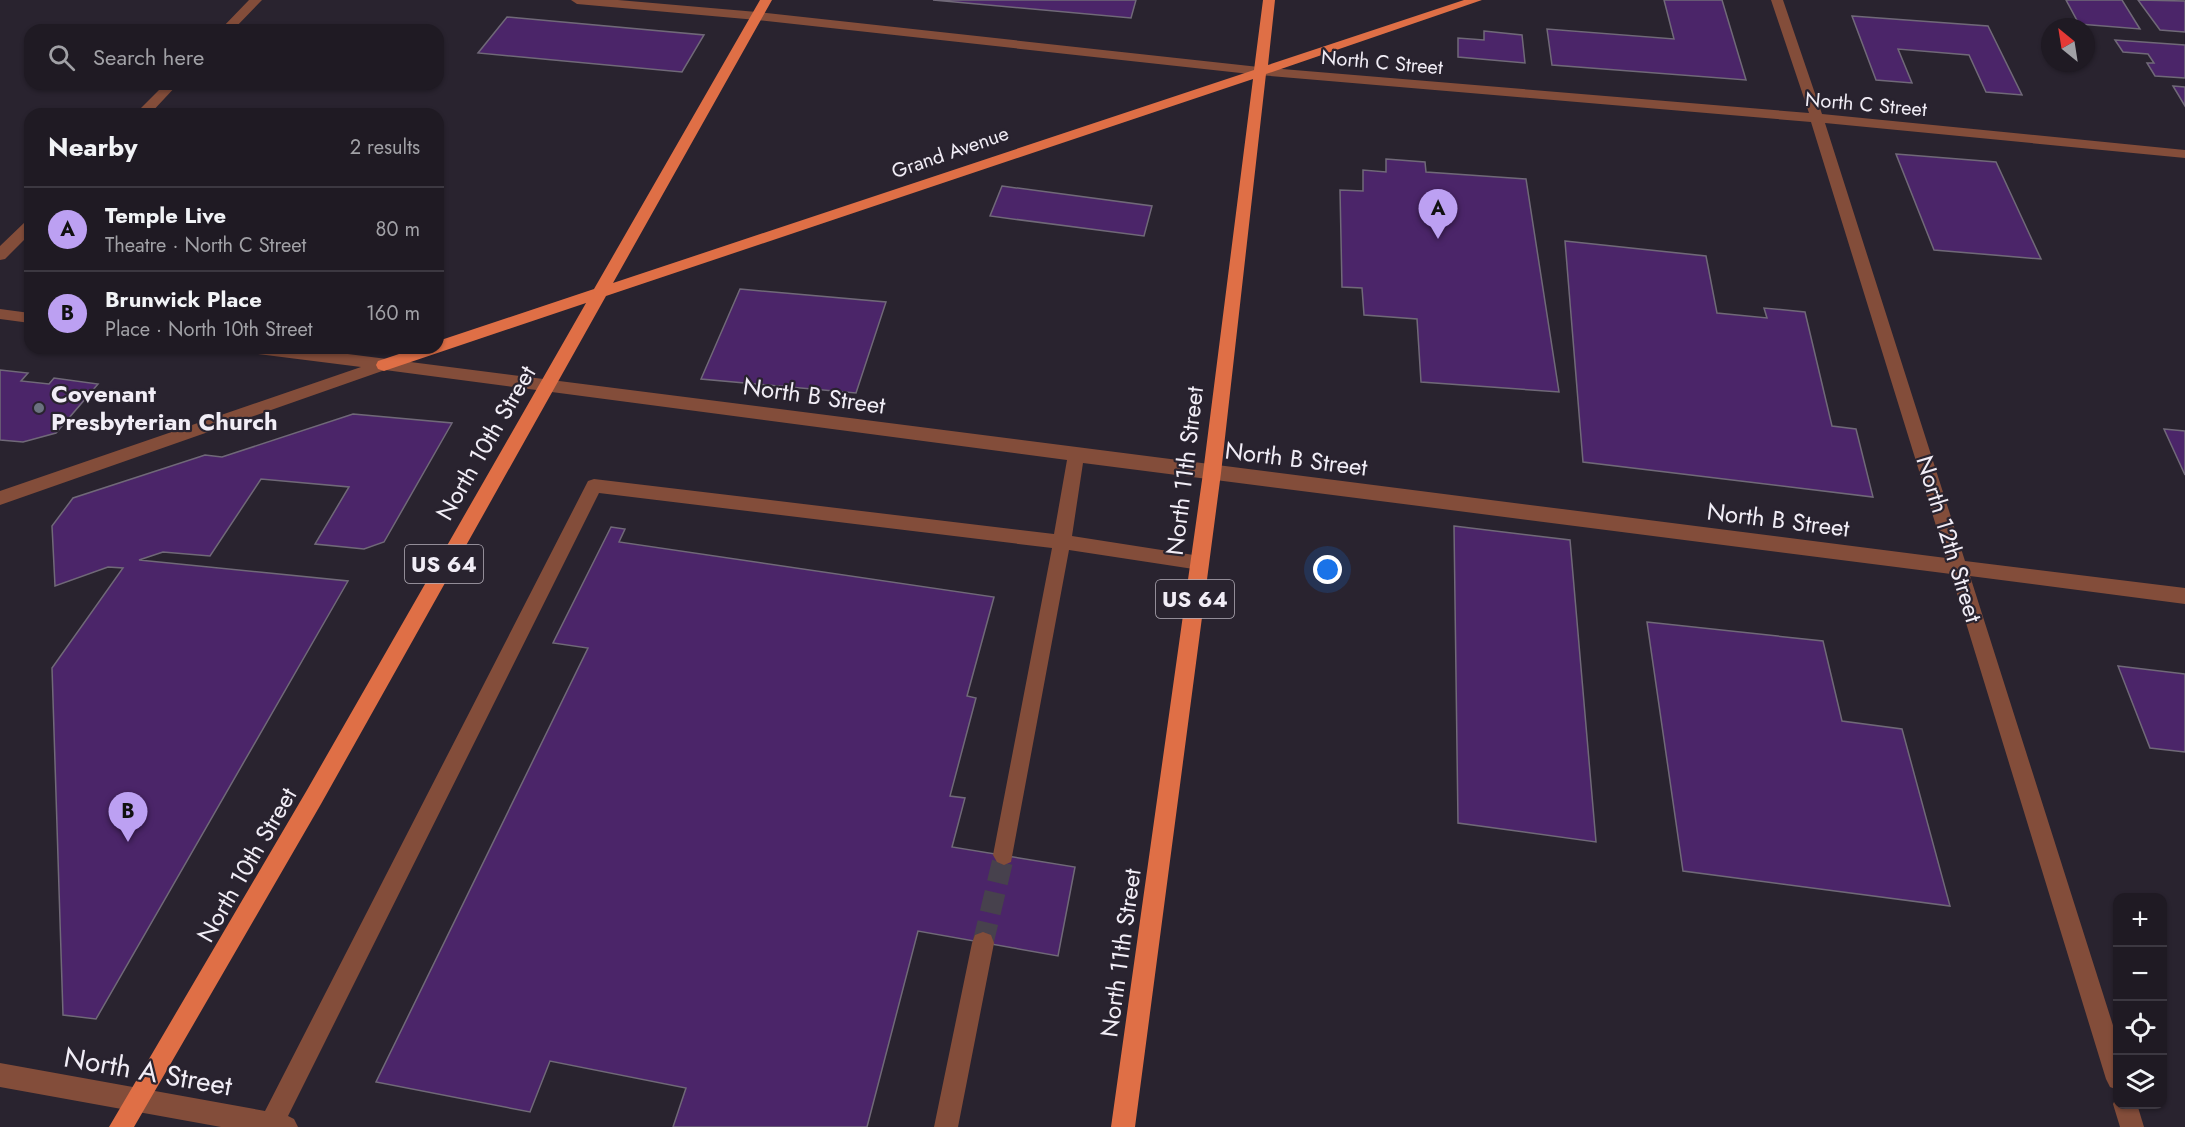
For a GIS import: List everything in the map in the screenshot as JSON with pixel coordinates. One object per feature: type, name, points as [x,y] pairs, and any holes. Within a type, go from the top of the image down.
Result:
[{"type":"main road","name":"North 10th Street","points":[[121,1127],[314,797],[766,0]]},
{"type":"main road","name":"North 11th Street","points":[[1123,1127],[1212,473],[1269,0]]},
{"type":"main road","name":"Grand Avenue","points":[[444,344],[1476,0]]},
{"type":"main road","name":"Grand Avenue","points":[[384,365],[416,354]]},
{"type":"street","points":[[232,24],[256,0]]},
{"type":"street","name":"North C Street","points":[[576,0],[757,16],[1259,71],[1817,118],[2185,154]]},
{"type":"street","name":"North 12th Street","points":[[1777,0],[1817,118],[1959,567],[2113,1063]]},
{"type":"street","points":[[148,108],[166,90]]},
{"type":"street","points":[[0,255],[24,231]]},
{"type":"street","points":[[0,314],[24,317]]},
{"type":"street","name":"North B Street","points":[[302,354],[1212,473],[2185,596]]},
{"type":"street","points":[[0,498],[384,365]]},
{"type":"street","points":[[1004,855],[1076,455]]},
{"type":"street","points":[[278,1126],[594,486],[1062,542],[1200,563]]},
{"type":"street","points":[[946,1127],[982,943]]},
{"type":"street","name":"North A Street","points":[[0,1075],[278,1126]]},
{"type":"street","points":[[2127,1109],[2132,1127]]},
{"type":"building","points":[[933,0],[1136,0],[1131,18]]},
{"type":"building","points":[[1664,0],[1722,0],[1746,80],[1552,65],[1547,29],[1674,39]]},
{"type":"building","points":[[2066,0],[2122,0],[2140,29],[2095,25],[2095,18],[2076,18]]},
{"type":"building","points":[[2138,0],[2185,1],[2185,32],[2160,30]]},
{"type":"building","points":[[1852,16],[1988,26],[2022,95],[1986,92],[1969,55],[1898,49],[1912,83],[1876,80]]},
{"type":"building","points":[[507,17],[704,35],[682,72],[478,53]]},
{"type":"building","points":[[1484,31],[1522,35],[1525,63],[1458,57],[1458,38],[1484,40]]},
{"type":"building","points":[[2115,40],[2185,45],[2185,78],[2155,76],[2147,63],[2154,63],[2148,54],[2123,52]]},
{"type":"building","points":[[2173,86],[2185,87],[2185,106]]},
{"type":"building","points":[[1896,154],[1996,162],[2041,259],[1934,250]]},
{"type":"building","points":[[1386,159],[1425,162],[1426,172],[1526,179],[1559,392],[1421,382],[1417,319],[1364,315],[1362,288],[1342,287],[1340,190],[1363,191],[1363,170],[1386,172]]},
{"type":"building","points":[[1002,186],[1152,206],[1144,236],[990,216]]},
{"type":"building","points":[[1565,241],[1706,256],[1717,313],[1767,318],[1764,308],[1805,312],[1832,426],[1856,429],[1873,497],[1583,462]]},
{"type":"building","points":[[740,289],[886,302],[856,393],[701,379]]},
{"type":"building","name":"Covenant Presbyterian Church","points":[[0,370],[28,373],[21,381],[49,384],[54,378],[98,384],[56,433],[23,442],[0,440]]},
{"type":"building","points":[[353,414],[452,423],[384,542],[364,549],[315,544],[349,487],[261,479],[210,556],[163,552],[139,560],[348,581],[96,1019],[63,1015],[52,668],[123,568],[108,567],[55,586],[52,526],[73,498],[205,455],[222,457]]},
{"type":"building","points":[[2164,429],[2185,431],[2185,475]]},
{"type":"building","points":[[1454,526],[1570,540],[1596,842],[1458,823]]},
{"type":"building","points":[[611,527],[625,529],[619,542],[994,597],[967,696],[976,698],[950,796],[965,798],[952,847],[1075,867],[1058,956],[918,931],[867,1127],[673,1127],[686,1088],[550,1061],[530,1112],[376,1082],[588,648],[553,643]]},
{"type":"building","points":[[1647,622],[1823,641],[1842,721],[1902,729],[1950,906],[1683,871]]},
{"type":"building","points":[[2118,666],[2185,674],[2185,752],[2150,748]]},
{"type":"tunnel","points":[[983,943],[1004,855]]},
{"type":"place","name":"Temple Live","points":[[1438,239]]},
{"type":"place","name":"Covenant Presbyterian Church","points":[[39,408]]},
{"type":"place","name":"Brunwick Place","points":[[128,842]]}]
